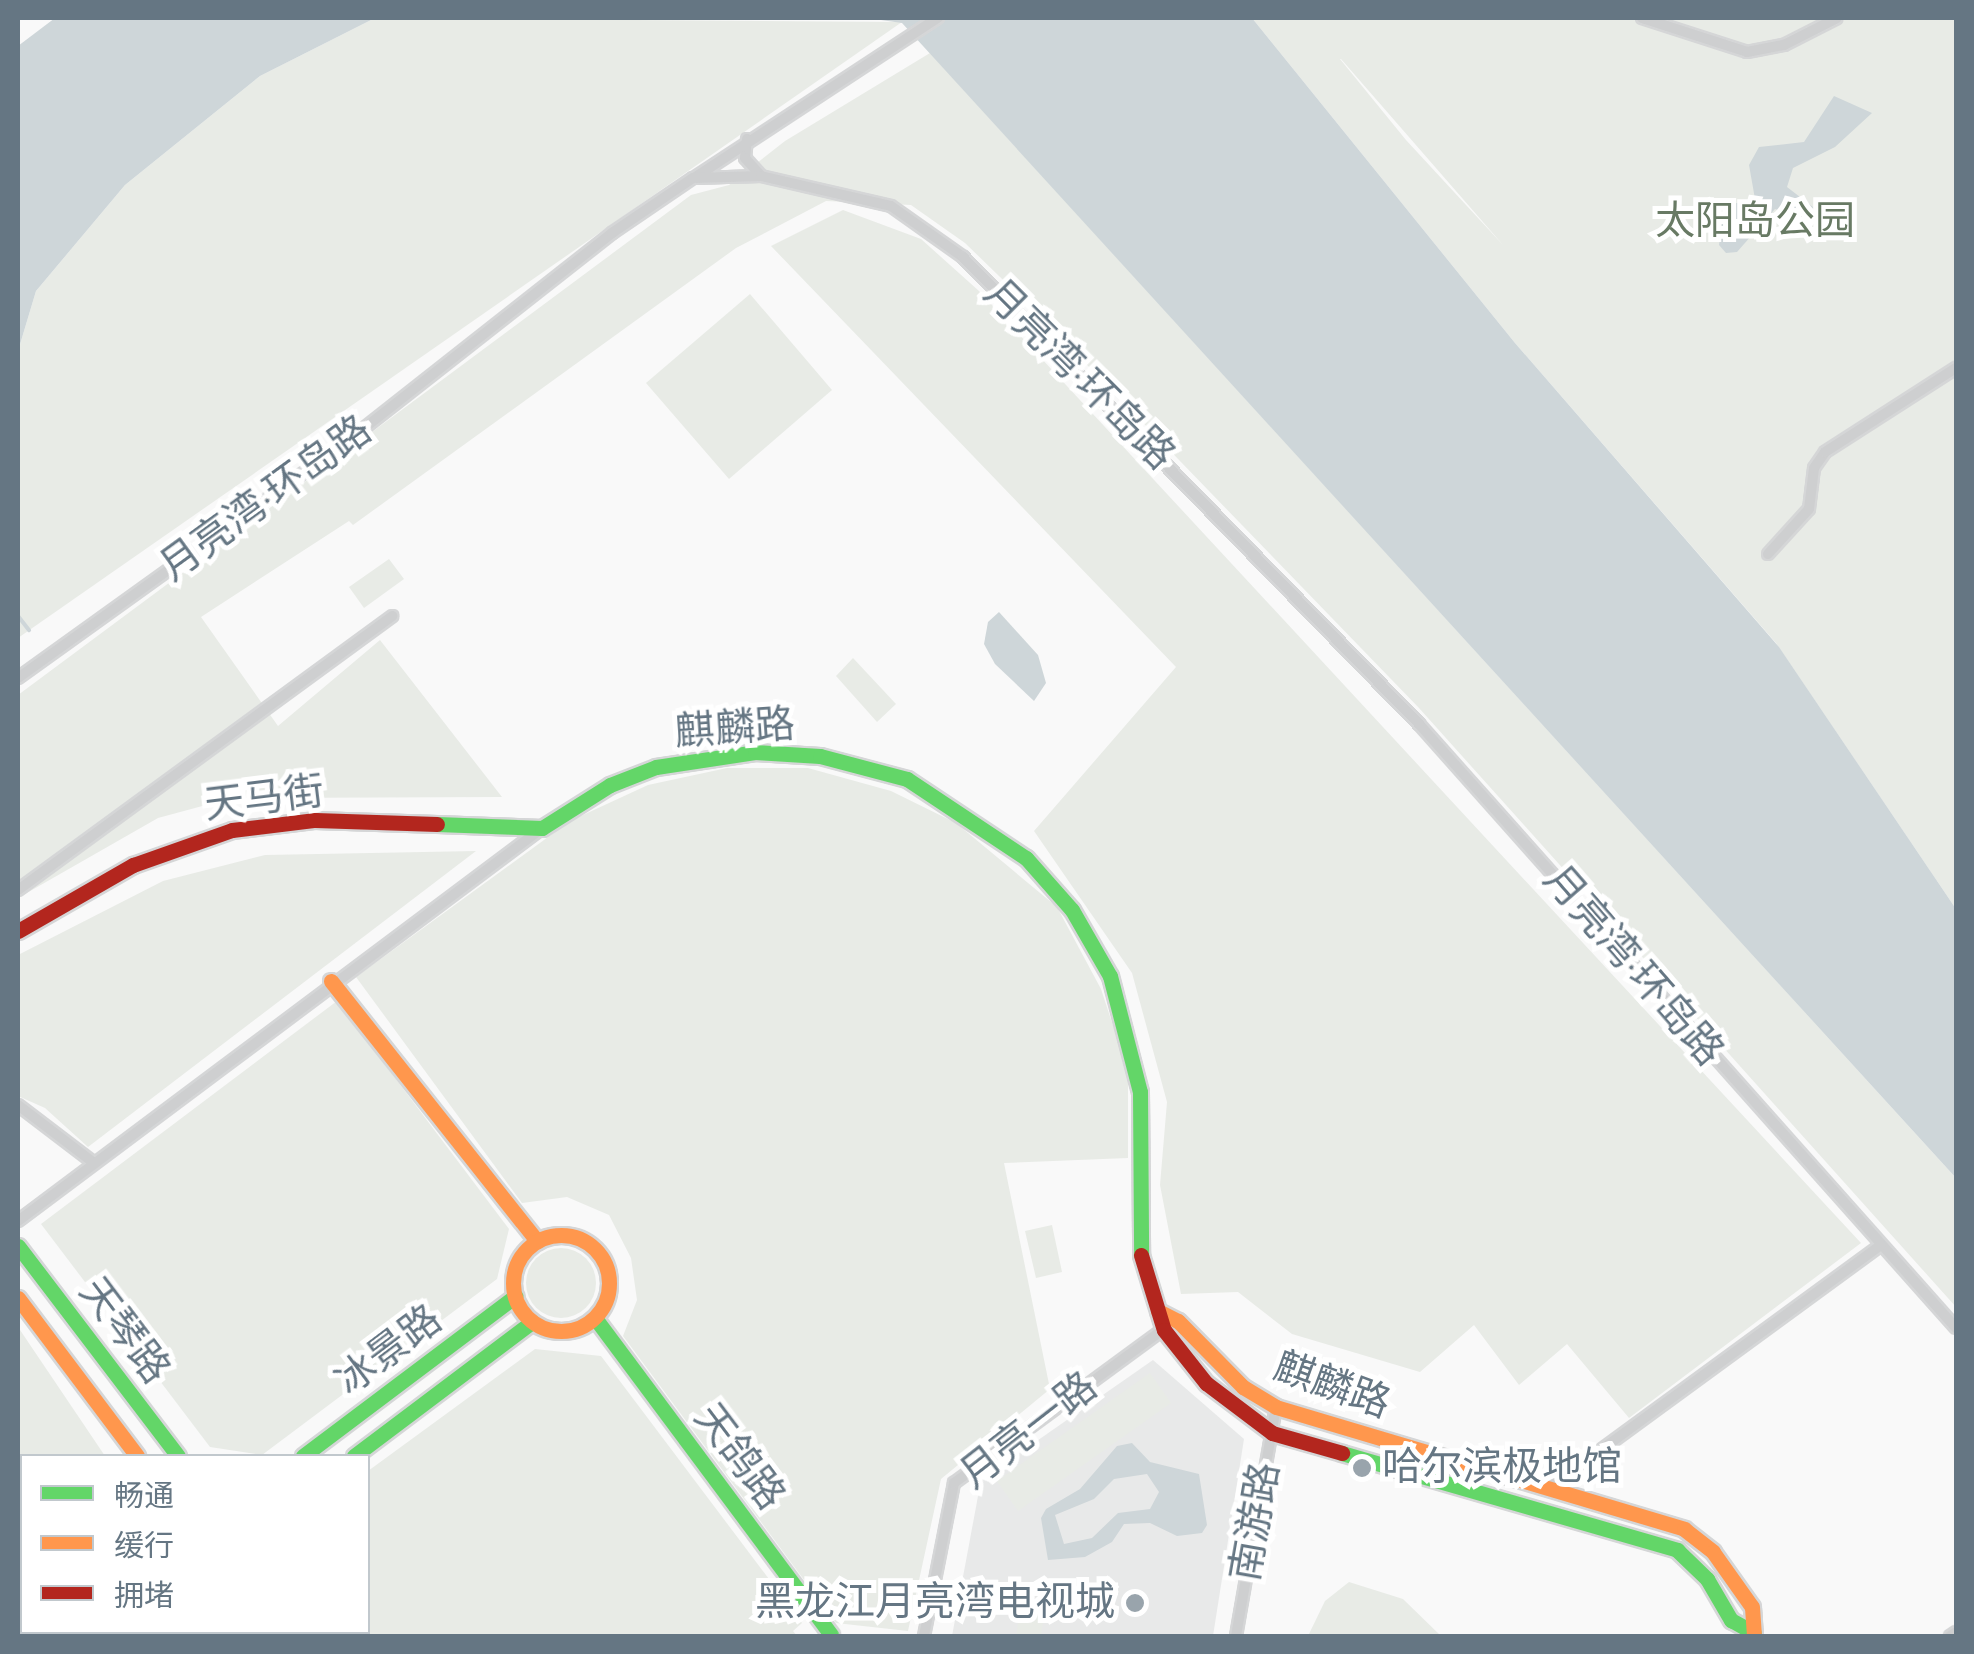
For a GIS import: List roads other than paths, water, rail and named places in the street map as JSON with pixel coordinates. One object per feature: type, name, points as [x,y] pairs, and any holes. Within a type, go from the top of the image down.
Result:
[{"type":"street","points":[[693,178],[778,118],[938,18]]},
{"type":"street","points":[[1642,18],[1746,52],[1784,45],[1837,18]]},
{"type":"street","points":[[747,139],[745,158],[761,176]]},
{"type":"street","name":"月亮湾·环岛路","points":[[18,678],[344,444],[612,234],[693,178],[761,176],[891,206],[963,257],[1419,724],[1956,1328]]},
{"type":"street","points":[[1768,554],[1809,509],[1814,468],[1825,452],[1956,368]]},
{"type":"street","points":[[18,890],[392,616]]},
{"type":"street","name":"麒麟路","points":[[18,1221],[331,981],[542,828],[610,785],[656,768],[774,752],[849,762],[907,779],[1005,841],[1072,910],[1119,1000],[1140,1092],[1136,1236],[1164,1330],[1206,1383],[1272,1433],[1678,1550],[1698,1566],[1731,1620],[1753,1635]]},
{"type":"street","name":"天马街","points":[[18,931],[133,865],[232,830],[315,820],[542,828]]},
{"type":"street","points":[[331,981],[537,1240]]},
{"type":"street","points":[[18,1105],[94,1164]]},
{"type":"street","points":[[568,1234],[596,1248],[610,1291],[595,1318],[557,1331],[532,1322],[514,1296],[516,1265],[537,1240],[568,1234]]},
{"type":"street","points":[[1548,1489],[1881,1244]]},
{"type":"street","name":"天琴路","points":[[18,1246],[176,1454]]},
{"type":"street","name":"冰景路","points":[[305,1454],[514,1296]]},
{"type":"street","name":"天琴路","points":[[18,1298],[135,1454]]},
{"type":"street","name":"麒麟路","points":[[1158,1311],[1178,1320],[1243,1387],[1276,1407],[1696,1535],[1752,1608],[1753,1635]]},
{"type":"street","name":"天鸽路","points":[[595,1318],[833,1636]]},
{"type":"street","name":"月亮一路","points":[[924,1636],[954,1483],[1178,1320]]},
{"type":"street","name":"冰景路","points":[[357,1454],[532,1322]]},
{"type":"street","name":"南游路","points":[[1236,1636],[1276,1407]]},
{"type":"street","points":[[1950,1636],[1956,1632]]},
{"type":"waterway","points":[[18,616],[29,630]]},
{"type":"place","name":"哈尔滨极地馆","points":[[1362,1468]]},
{"type":"place","name":"黑龙江月亮湾电视城","points":[[1135,1603]]},
{"type":"park label","name":"太阳岛公园","points":[[1755,222]]}]
